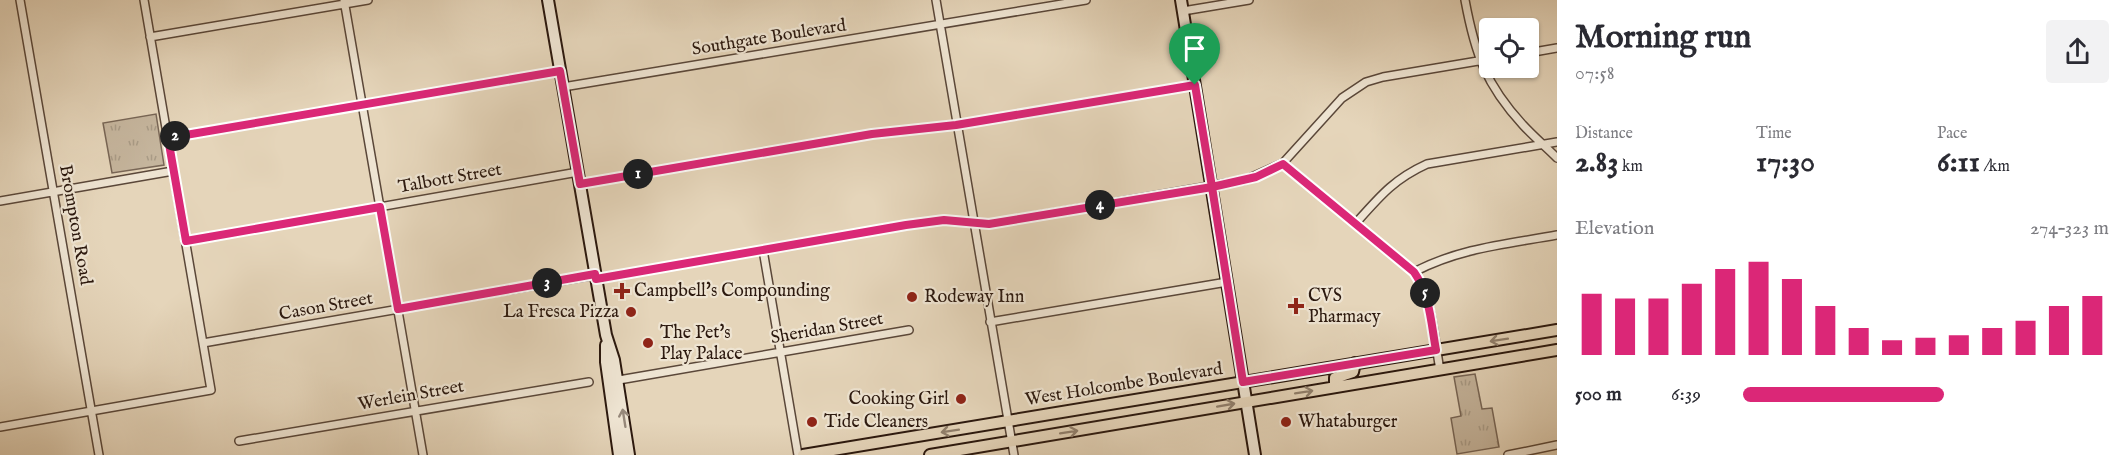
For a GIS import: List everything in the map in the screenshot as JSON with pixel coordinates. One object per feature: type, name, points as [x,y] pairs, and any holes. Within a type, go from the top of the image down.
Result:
[{"type":"main road","points":[[548,0],[606,335],[606,362],[613,381],[629,455]]},
{"type":"main road","points":[[1182,5],[1255,455]]},
{"type":"main road","name":"West Holcombe Boulevard","points":[[803,455],[1557,330]]},
{"type":"main road","name":"West Holcombe Boulevard","points":[[930,455],[1557,350]]},
{"type":"main road","points":[[1335,387],[1335,378],[1353,372],[1355,363]]},
{"type":"main road","points":[[613,381],[619,455]]},
{"type":"street","name":"Brompton Road","points":[[21,0],[99,455]]},
{"type":"street","points":[[0,427],[211,390],[144,0]]},
{"type":"street","points":[[150,38],[344,2],[368,0]]},
{"type":"street","points":[[936,0],[1014,455]]},
{"type":"street","name":"Southgate Boulevard","points":[[563,87],[1086,0]]},
{"type":"street","points":[[1182,5],[1249,0]]},
{"type":"street","points":[[1440,370],[1426,296],[1414,272],[1283,164],[1341,98],[1366,82],[1383,77],[1479,61],[1465,0]]},
{"type":"street","points":[[344,2],[423,455]]},
{"type":"street","points":[[1539,51],[1557,48]]},
{"type":"street","points":[[168,138],[560,71]]},
{"type":"street","points":[[1488,78],[1506,106],[1525,128],[1557,158]]},
{"type":"street","points":[[580,184],[872,134],[956,125],[1195,85]]},
{"type":"street","points":[[1356,223],[1389,186],[1408,172],[1427,164],[1557,142]]},
{"type":"street","name":"Cason Street","points":[[203,343],[927,222],[944,220],[989,224],[1212,187],[1256,177],[1283,164]]},
{"type":"street","points":[[0,201],[174,171]]},
{"type":"street","name":"Talbott Street","points":[[186,241],[578,172]]},
{"type":"street","points":[[1414,272],[1448,256],[1465,251],[1557,236]]},
{"type":"street","points":[[763,250],[798,455]]},
{"type":"street","points":[[990,322],[1227,282]]},
{"type":"street","name":"Sheridan Street","points":[[613,381],[909,330]]},
{"type":"street","name":"Werlein Street","points":[[239,441],[589,382]]},
{"type":"street","points":[[1508,455],[1557,445]]},
{"type":"green space","points":[[156,114],[164,165],[112,173],[103,123]]},
{"type":"green space","points":[[1475,374],[1482,409],[1492,408],[1499,447],[1457,454],[1451,418],[1461,416],[1454,377]]},
{"type":"place","name":"Campbell's Compounding","points":[[622,291]]},
{"type":"place","name":"Rodeway Inn","points":[[912,297]]},
{"type":"place","name":"CVS Pharmacy","points":[[1296,306]]},
{"type":"place","name":"La Fresca Pizza","points":[[631,312]]},
{"type":"place","name":"The Pet's Play Palace","points":[[648,343]]},
{"type":"place","name":"Cooking Girl","points":[[961,399]]},
{"type":"place","name":"Tide Cleaners","points":[[812,422]]},
{"type":"place","name":"Whataburger","points":[[1286,422]]},
{"type":"route","points":[[1195,85],[956,125],[872,134],[580,184],[560,71],[168,138],[186,241],[380,207],[398,309],[595,274],[596,279],[906,225],[944,220],[989,224],[1212,187],[1243,382],[1436,350],[1426,296],[1414,272],[1283,164],[1256,177],[1212,187],[1195,85]]}]
